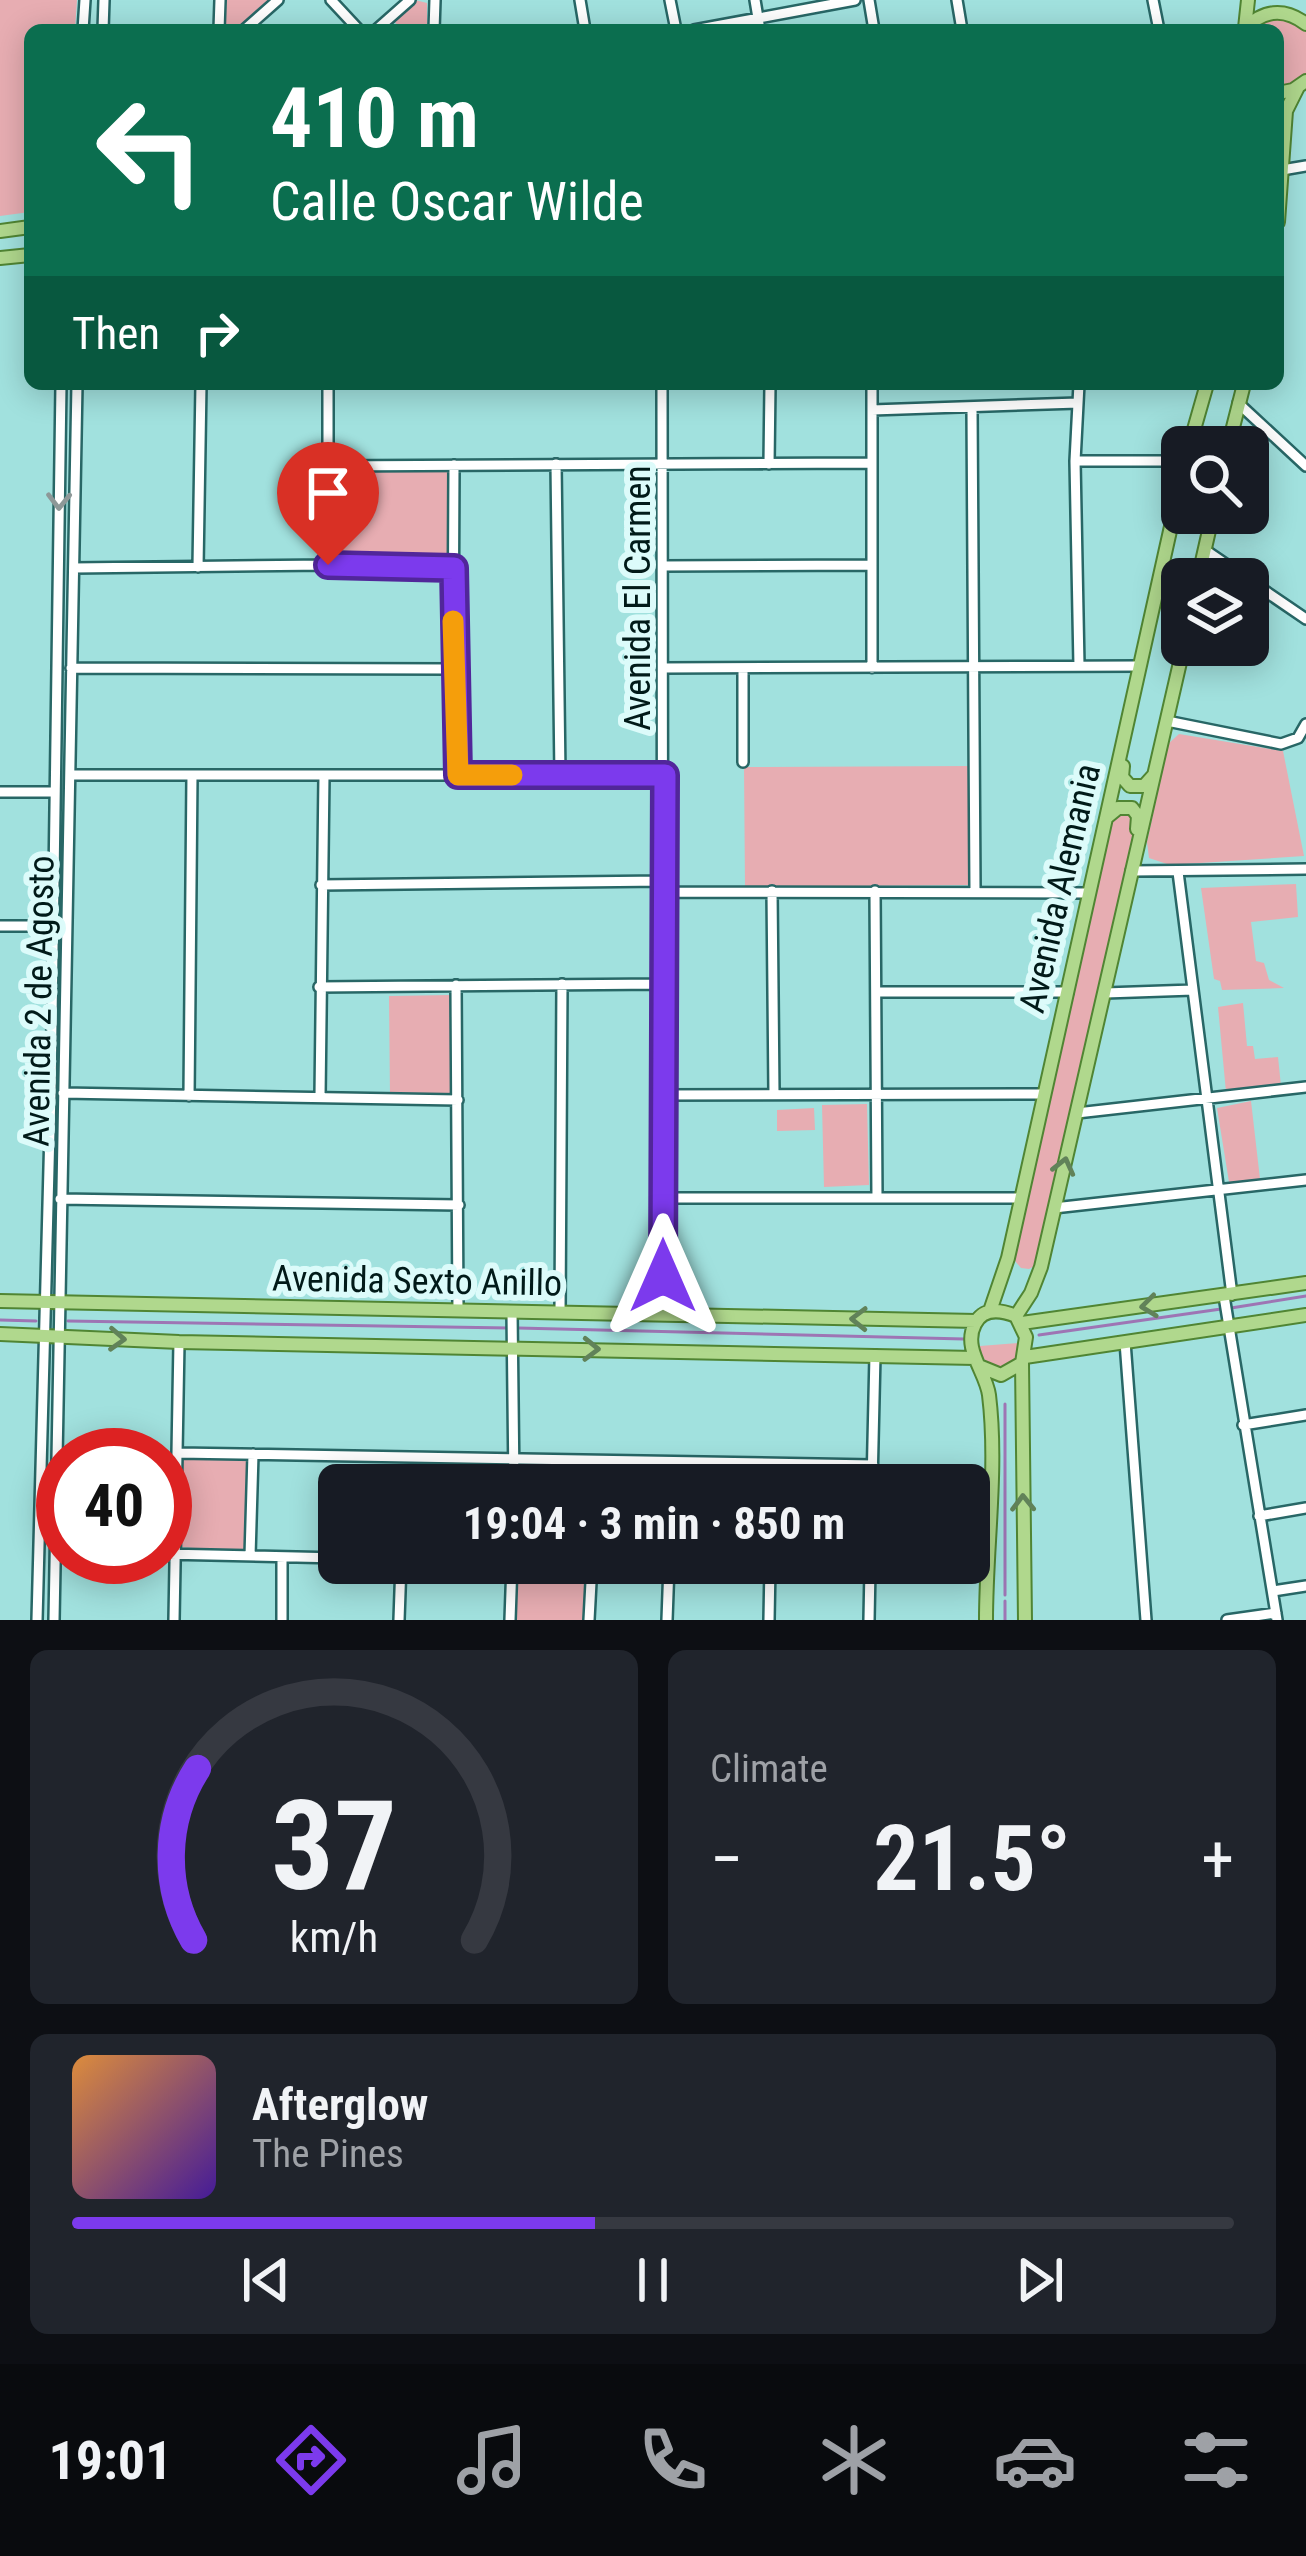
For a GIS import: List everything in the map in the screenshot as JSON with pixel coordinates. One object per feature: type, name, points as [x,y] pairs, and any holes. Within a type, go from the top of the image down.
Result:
[{"type":"main road","points":[[1284,0],[1303,21]]},
{"type":"main road","points":[[1252,24],[1265,14],[1285,13],[1303,21]]},
{"type":"main road","points":[[1284,127],[1286,111],[1302,84]]},
{"type":"main road","points":[[1196,426],[1205,390]]},
{"type":"main road","points":[[1233,426],[1242,390]]},
{"type":"main road","name":"Avenida Alemania","points":[[990,1311],[1008,1258],[1169,534]]},
{"type":"main road","points":[[1202,558],[1208,534]]},
{"type":"main road","name":"Avenida Alemania","points":[[1019,1319],[1041,1267],[1179,666]]},
{"type":"main road","points":[[1130,712],[1122,777],[1135,788],[1154,776]]},
{"type":"main road","points":[[1105,820],[1118,808],[1132,808],[1138,820],[1136,854]]},
{"type":"main road","points":[[1008,1258],[1022,1274],[1041,1267]]},
{"type":"main road","points":[[987,1464],[988,1391],[971,1336],[976,1321],[990,1311],[1019,1319],[1306,1283]]},
{"type":"main road","name":"Avenida Sexto Anillo","points":[[0,1301],[513,1316],[560,1312],[976,1321]]},
{"type":"main road","points":[[977,1362],[1001,1375],[1023,1360],[1306,1315]]},
{"type":"main road","points":[[1019,1319],[1027,1342],[1023,1360],[1024,1620]]},
{"type":"main road","name":"Avenida Sexto Anillo","points":[[0,1334],[179,1342],[514,1342],[977,1362]]},
{"type":"main road","points":[[986,1584],[986,1620]]},
{"type":"street","points":[[251,24],[278,0]]},
{"type":"street","points":[[331,0],[353,24]]},
{"type":"street","points":[[383,24],[410,0]]},
{"type":"street","points":[[755,0],[759,24],[855,0]]},
{"type":"street","name":"Avenida 2 de Agosto","points":[[55,1428],[60,1302],[54,1218],[53,926],[61,390]]},
{"type":"street","name":"Avenida 2 de Agosto","points":[[40,1428],[44,1301],[60,1198],[64,1093],[77,390]]},
{"type":"street","points":[[198,567],[201,390]]},
{"type":"street","points":[[328,390],[328,565]]},
{"type":"street","name":"Avenida El Carmen","points":[[662,390],[663,1315]]},
{"type":"street","points":[[769,464],[770,390]]},
{"type":"street","points":[[872,390],[872,668]]},
{"type":"street","points":[[1079,390],[1079,666]]},
{"type":"street","points":[[872,410],[1078,403]]},
{"type":"street","points":[[1238,403],[1258,426]]},
{"type":"street","points":[[973,408],[975,890]]},
{"type":"street","points":[[1269,435],[1306,466]]},
{"type":"street","points":[[1076,461],[1161,461]]},
{"type":"street","points":[[328,466],[871,463]]},
{"type":"street","points":[[556,464],[560,775]]},
{"type":"street","points":[[454,465],[453,668],[458,775]]},
{"type":"street","points":[[1204,550],[1306,619]]},
{"type":"street","points":[[663,566],[872,566]]},
{"type":"street","points":[[74,568],[454,568]]},
{"type":"street","points":[[663,668],[1139,666]]},
{"type":"street","points":[[71,668],[453,668]]},
{"type":"street","points":[[743,668],[743,763]]},
{"type":"street","points":[[57,721],[70,720]]},
{"type":"street","points":[[1167,721],[1281,744],[1298,738],[1306,724]]},
{"type":"street","points":[[70,775],[665,775]]},
{"type":"street","points":[[189,1096],[192,775]]},
{"type":"street","points":[[320,1097],[324,775]]},
{"type":"street","points":[[0,792],[55,792]]},
{"type":"street","points":[[1132,872],[1306,869]]},
{"type":"street","points":[[1178,872],[1218,1190],[1228,1328],[1276,1616],[1227,1620]]},
{"type":"street","points":[[321,884],[1089,893]]},
{"type":"street","points":[[772,891],[774,1094]]},
{"type":"street","points":[[875,891],[877,1198]]},
{"type":"street","points":[[0,926],[53,926]]},
{"type":"street","points":[[560,1312],[562,984]]},
{"type":"street","points":[[457,985],[458,1311]]},
{"type":"street","points":[[319,987],[662,985]]},
{"type":"street","points":[[1105,993],[1193,990]]},
{"type":"street","points":[[877,992],[1068,992]]},
{"type":"street","points":[[1077,1113],[1306,1087]]},
{"type":"street","points":[[64,1093],[458,1100]]},
{"type":"street","points":[[662,1095],[1042,1094]]},
{"type":"street","points":[[1054,1208],[1306,1180]]},
{"type":"street","points":[[60,1198],[459,1205]]},
{"type":"street","points":[[663,1198],[1019,1198]]},
{"type":"street","points":[[513,1316],[514,1464]]},
{"type":"street","points":[[178,1428],[179,1342]]},
{"type":"street","points":[[1125,1342],[1146,1620]]},
{"type":"street","points":[[873,1464],[875,1354]]},
{"type":"street","points":[[1243,1425],[1306,1415]]},
{"type":"street","points":[[192,1453],[822,1464]]},
{"type":"street","points":[[250,1556],[253,1454]]},
{"type":"street","points":[[1259,1516],[1306,1508]]},
{"type":"street","points":[[192,1555],[318,1558]]},
{"type":"street","points":[[281,1620],[282,1557]]},
{"type":"street","name":"Avenida 2 de Agosto","points":[[37,1620],[38,1584]]},
{"type":"street","name":"Avenida 2 de Agosto","points":[[54,1620],[56,1584]]},
{"type":"street","points":[[172,1584],[174,1620]]},
{"type":"street","points":[[399,1620],[400,1584]]},
{"type":"street","points":[[509,1620],[511,1584]]},
{"type":"street","points":[[589,1584],[590,1620]]},
{"type":"street","points":[[667,1620],[668,1584]]},
{"type":"street","points":[[769,1620],[770,1584]]},
{"type":"street","points":[[869,1620],[870,1584]]},
{"type":"street","points":[[1273,1591],[1306,1586]]},
{"type":"shaded area","points":[[0,0],[77,0],[75,24],[24,24],[24,213],[0,216]]},
{"type":"shaded area","points":[[222,0],[272,0],[246,24],[221,24]]},
{"type":"shaded area","points":[[415,0],[427,3],[427,24],[393,20]]},
{"type":"shaded area","points":[[1274,18],[1288,19],[1306,32],[1306,74],[1293,85],[1284,87],[1284,24],[1263,24]]},
{"type":"shaded area","points":[[450,470],[450,563],[335,561],[336,471]]},
{"type":"shaded area","points":[[1179,734],[1283,751],[1304,856],[1170,865],[1149,858],[1147,842],[1168,744]]},
{"type":"shaded area","points":[[970,766],[971,885],[745,887],[744,767]]},
{"type":"shaded area","points":[[1123,812],[1135,820],[1121,896],[1038,1264],[1021,1268],[1015,1261],[1027,1189],[1111,820]]},
{"type":"shaded area","points":[[1296,884],[1298,917],[1251,922],[1256,961],[1264,963],[1269,980],[1284,988],[1222,990],[1220,981],[1214,979],[1201,888]]},
{"type":"shaded area","points":[[451,995],[452,1099],[390,1097],[389,996]]},
{"type":"shaded area","points":[[1243,1003],[1247,1046],[1253,1046],[1255,1059],[1278,1057],[1281,1086],[1226,1092],[1218,1007]]},
{"type":"shaded area","points":[[1251,1101],[1260,1179],[1229,1182],[1217,1108]]},
{"type":"shaded area","points":[[867,1104],[869,1185],[824,1187],[822,1105]]},
{"type":"shaded area","points":[[814,1108],[815,1130],[777,1131],[777,1110]]},
{"type":"shaded area","points":[[1019,1343],[1018,1357],[1001,1369],[986,1361],[980,1346]]},
{"type":"shaded area","points":[[192,1457],[253,1459],[251,1552],[192,1548]]},
{"type":"shaded area","points":[[514,1584],[586,1584],[584,1620],[510,1620]]},
{"type":"waterway","points":[[1231,1308],[1306,1296]]},
{"type":"waterway","points":[[1039,1335],[1221,1309]]},
{"type":"waterway","points":[[0,1320],[36,1321]]},
{"type":"waterway","points":[[68,1321],[509,1328]]},
{"type":"waterway","points":[[518,1328],[964,1339]]},
{"type":"waterway","points":[[1005,1404],[1005,1595]]},
{"type":"waterway","points":[[1005,1601],[1005,1620]]},
{"type":"slow traffic","points":[[453,621],[458,775],[512,775]]},
{"type":"route","points":[[328,565],[454,568],[458,775],[665,775],[663,1276]]}]
